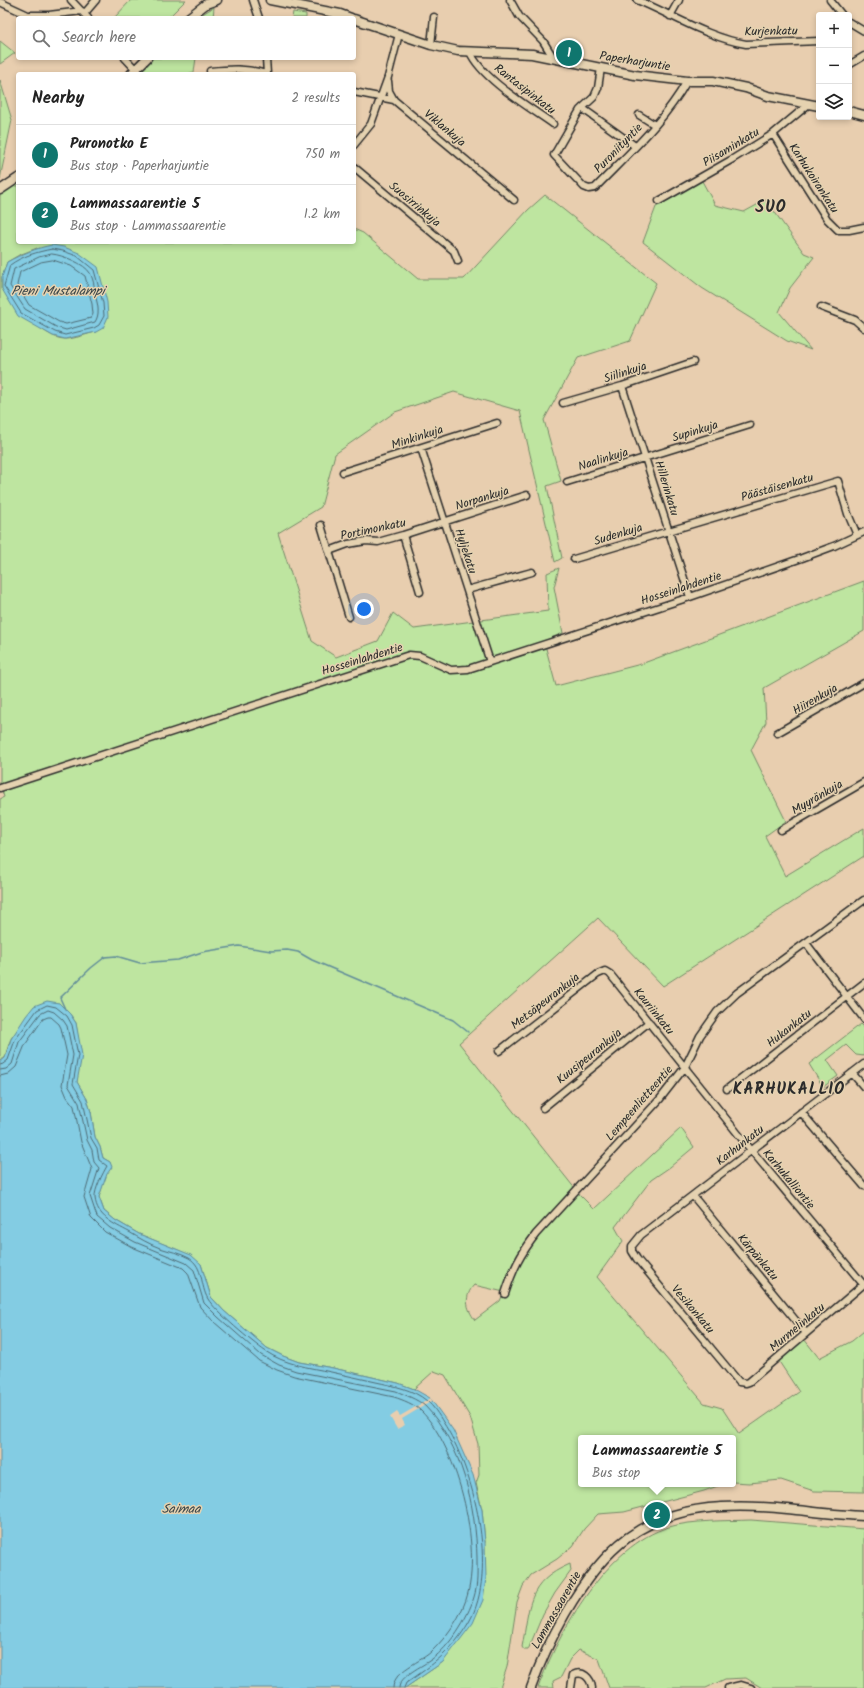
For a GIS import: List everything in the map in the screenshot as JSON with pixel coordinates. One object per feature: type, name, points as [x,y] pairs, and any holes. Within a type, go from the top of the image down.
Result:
[{"type":"street","points":[[71,0],[84,15]]},
{"type":"street","points":[[84,15],[96,0]]},
{"type":"street","points":[[191,16],[206,4],[217,0]]},
{"type":"street","points":[[252,0],[258,16]]},
{"type":"street","name":"Paperharjuntie","points":[[270,0],[346,16]]},
{"type":"street","points":[[510,0],[518,16],[543,41],[553,57]]},
{"type":"street","name":"Kurjenkatu","points":[[637,0],[655,7],[670,16],[734,42],[746,44],[816,41]]},
{"type":"street","points":[[670,16],[679,0]]},
{"type":"street","points":[[830,0],[840,12]]},
{"type":"street","points":[[0,2],[28,15],[84,15]]},
{"type":"street","points":[[431,44],[434,17]]},
{"type":"street","name":"Paperharjuntie","points":[[356,19],[447,49],[470,52],[532,54],[553,57],[635,75],[687,81],[713,81],[733,85],[768,96],[816,105]]},
{"type":"street","points":[[852,24],[864,31]]},
{"type":"street","points":[[356,143],[371,124],[388,77],[398,34]]},
{"type":"street","name":"Rantasipinkatu","points":[[470,52],[473,59],[493,80],[553,124]]},
{"type":"street","points":[[852,63],[864,56]]},
{"type":"street","points":[[127,60],[136,72],[145,60]]},
{"type":"street","points":[[266,60],[266,72]]},
{"type":"street","points":[[601,68],[598,88],[594,97],[582,108],[635,146]]},
{"type":"street","points":[[210,71],[240,69],[260,72]]},
{"type":"street","points":[[388,77],[388,86],[394,100]]},
{"type":"street","name":"Puroniityntie","points":[[582,108],[555,152],[555,158],[584,187],[589,189],[595,188],[655,125],[677,98],[687,81]]},
{"type":"street","name":"Viklankuja","points":[[356,92],[394,100],[514,200]]},
{"type":"street","name":"Piisaminkatu","points":[[659,201],[773,134],[809,104]]},
{"type":"street","points":[[852,112],[864,115]]},
{"type":"street","points":[[639,115],[655,125]]},
{"type":"street","name":"Karhukoirankatu","points":[[773,134],[827,219],[838,230],[864,228]]},
{"type":"street","name":"Suosirrinkuja","points":[[356,169],[454,250],[458,261]]},
{"type":"street","points":[[0,190],[16,179]]},
{"type":"street","points":[[821,307],[855,320],[864,328]]},
{"type":"street","name":"Siilinkuja","points":[[563,402],[622,386],[693,362]]},
{"type":"street","name":"Hillerinkatu","points":[[622,386],[690,597]]},
{"type":"street","name":"Minkinkuja","points":[[343,472],[497,423]]},
{"type":"street","name":"Supinkuja","points":[[646,458],[750,425]]},
{"type":"street","name":"Hyljekatu","points":[[422,448],[490,662]]},
{"type":"street","name":"Naalinkuja","points":[[567,482],[646,458]]},
{"type":"street","name":"Päästäisenkatu","points":[[668,531],[838,481],[848,514],[857,535]]},
{"type":"street","name":"Norpankuja","points":[[444,521],[527,495]]},
{"type":"street","name":"Portimonkatu","points":[[329,551],[348,544],[366,541],[378,542],[444,521]]},
{"type":"street","points":[[321,525],[349,617]]},
{"type":"street","name":"Sudenkuja","points":[[574,559],[668,531]]},
{"type":"street","name":"Hosseinlahdentie","points":[[0,788],[409,655],[420,656],[451,670],[468,669],[690,597],[821,551],[864,532]]},
{"type":"street","points":[[403,535],[420,592]]},
{"type":"street","points":[[467,590],[532,572]]},
{"type":"street","name":"Hiirenkuja","points":[[777,733],[864,683]]},
{"type":"street","name":"Myyränkuja","points":[[781,830],[864,782]]},
{"type":"street","name":"Lempeenlietteentie","points":[[505,1294],[514,1267],[523,1250],[660,1099],[685,1067],[700,1036],[717,1012],[737,993],[863,903]]},
{"type":"street","points":[[806,943],[864,1019]]},
{"type":"street","name":"Kauriinkatu","points":[[605,971],[610,974],[685,1067]]},
{"type":"street","name":"Metsäpeurankuja","points":[[499,1051],[598,974],[605,971]]},
{"type":"street","name":"Hukankatu","points":[[727,1089],[864,983]]},
{"type":"street","name":"Kuusipeurankuja","points":[[543,1108],[648,1022]]},
{"type":"street","name":"Karhunkatu","points":[[632,1246],[641,1235],[864,1064]]},
{"type":"street","name":"Karhukalliontie","points":[[685,1067],[751,1150],[864,1284]]},
{"type":"street","points":[[852,1073],[864,1087]]},
{"type":"street","points":[[802,1112],[864,1186]]},
{"type":"street","name":"Kärpänkatu","points":[[693,1196],[806,1333]]},
{"type":"street","name":"Vesikonkatu","points":[[632,1246],[632,1251],[637,1259],[742,1384]]},
{"type":"street","name":"Murmelinkatu","points":[[742,1384],[749,1382],[864,1284]]},
{"type":"street","name":"Lammassaarentie","points":[[531,1688],[548,1646],[584,1583],[610,1552],[640,1528],[662,1518],[685,1511],[723,1507],[750,1507],[864,1516]]},
{"type":"street","points":[[571,1688],[573,1675],[582,1673],[588,1677],[592,1688]]},
{"type":"street","points":[[728,1688],[741,1685],[751,1688]]},
{"type":"green space","points":[[131,0],[186,0],[170,16],[116,16]]},
{"type":"green space","points":[[214,7],[213,16],[199,16]]},
{"type":"green space","points":[[293,12],[306,14],[306,16],[292,16]]},
{"type":"green space","points":[[0,41],[15,53],[0,64]]},
{"type":"green space","points":[[151,60],[196,60],[194,72],[140,72]]},
{"type":"green space","points":[[0,80],[12,120],[0,179]]},
{"type":"green space","points":[[702,181],[715,205],[744,212],[766,200],[804,253],[814,257],[790,288],[779,312],[811,350],[787,341],[702,288],[643,242],[656,207]]},
{"type":"green space","points":[[16,184],[16,244],[356,244],[356,230],[363,233],[418,279],[464,279],[528,210],[545,195],[656,283],[630,341],[578,358],[544,420],[561,481],[547,486],[562,558],[555,562],[520,411],[454,392],[395,412],[335,454],[321,507],[278,533],[312,641],[336,657],[378,641],[393,613],[414,629],[548,611],[547,573],[559,568],[554,587],[563,633],[544,641],[556,686],[641,664],[864,581],[864,631],[764,688],[766,722],[751,750],[786,821],[765,836],[785,876],[864,828],[864,856],[663,986],[598,918],[459,1043],[580,1195],[594,1209],[681,1128],[694,1147],[670,1167],[651,1180],[615,1227],[623,1241],[597,1277],[704,1403],[722,1408],[739,1434],[799,1392],[778,1360],[804,1339],[819,1358],[852,1341],[864,1331],[864,1492],[814,1491],[781,1480],[749,1483],[736,1482],[736,1435],[578,1435],[578,1487],[715,1487],[624,1512],[598,1514],[584,1529],[573,1546],[557,1559],[531,1575],[523,1586],[517,1602],[507,1667],[500,1688],[405,1688],[443,1662],[485,1542],[482,1510],[476,1483],[479,1475],[478,1444],[470,1417],[445,1375],[434,1371],[414,1389],[398,1383],[299,1362],[267,1348],[224,1311],[211,1297],[201,1264],[178,1250],[139,1234],[115,1220],[104,1211],[99,1197],[110,1162],[103,1158],[95,1137],[91,1112],[87,1099],[77,1082],[78,1038],[76,1023],[70,1014],[59,1003],[27,1022],[12,1037],[5,1056],[0,1062],[0,799],[4,797],[0,784],[0,195]],"holes":[[[37,248],[96,332],[65,339],[48,333],[39,327],[2,289],[2,277],[7,262],[19,255]],[[474,1285],[504,1292],[500,1301],[475,1320],[467,1302],[469,1293]]]},
{"type":"green space","points":[[861,1024],[864,1027],[864,1056],[856,1055],[846,1045],[827,1060],[838,1076],[823,1087],[809,1064]]},
{"type":"green space","points":[[751,1520],[864,1529],[864,1688],[762,1688],[746,1678],[725,1679],[706,1688],[609,1688],[599,1659],[579,1650],[570,1659],[561,1677],[553,1681],[554,1688],[538,1688],[547,1665],[572,1617],[588,1593],[606,1571],[625,1552],[646,1537],[669,1527],[698,1522]]},
{"type":"green space","points":[[570,1564],[571,1571],[555,1593],[543,1614],[528,1650],[524,1650],[522,1647],[532,1597],[545,1579],[556,1571]]},
{"type":"water","name":"Pieni Mustalampi","points":[[52,245],[64,247],[79,253],[98,267],[107,302],[108,317],[103,328],[96,332],[65,339],[53,336],[18,316],[2,289],[2,277],[7,262],[18,256]]},
{"type":"water","name":"Saimaa","points":[[47,1001],[59,1003],[70,1014],[76,1023],[82,1055],[77,1082],[87,1099],[91,1112],[95,1137],[103,1158],[110,1162],[112,1167],[107,1174],[99,1197],[104,1211],[115,1220],[139,1234],[191,1255],[201,1264],[211,1297],[224,1311],[267,1348],[299,1362],[398,1383],[414,1389],[430,1398],[453,1430],[473,1475],[482,1510],[486,1578],[483,1600],[473,1623],[443,1662],[405,1688],[0,1688],[0,1062],[5,1058],[11,1039],[26,1016],[34,1006]]},
{"type":"pier","points":[[431,1398],[432,1401],[402,1419],[405,1425],[397,1429],[390,1417],[397,1412],[400,1416]]},
{"type":"waterway","points":[[65,1009],[60,998],[91,968],[105,957],[116,956],[140,963],[178,960],[202,952],[239,946],[271,951],[287,950],[298,952],[312,960],[453,1020],[468,1032]]},
{"type":"place","name":"Puronotko E","points":[[569,53]]},
{"type":"place","name":"Lammassaarentie 5","points":[[657,1515]]},
{"type":"district","name":"SUO","points":[[771,206]]},
{"type":"district","name":"KARHUKALLIO","points":[[789,1088]]}]
